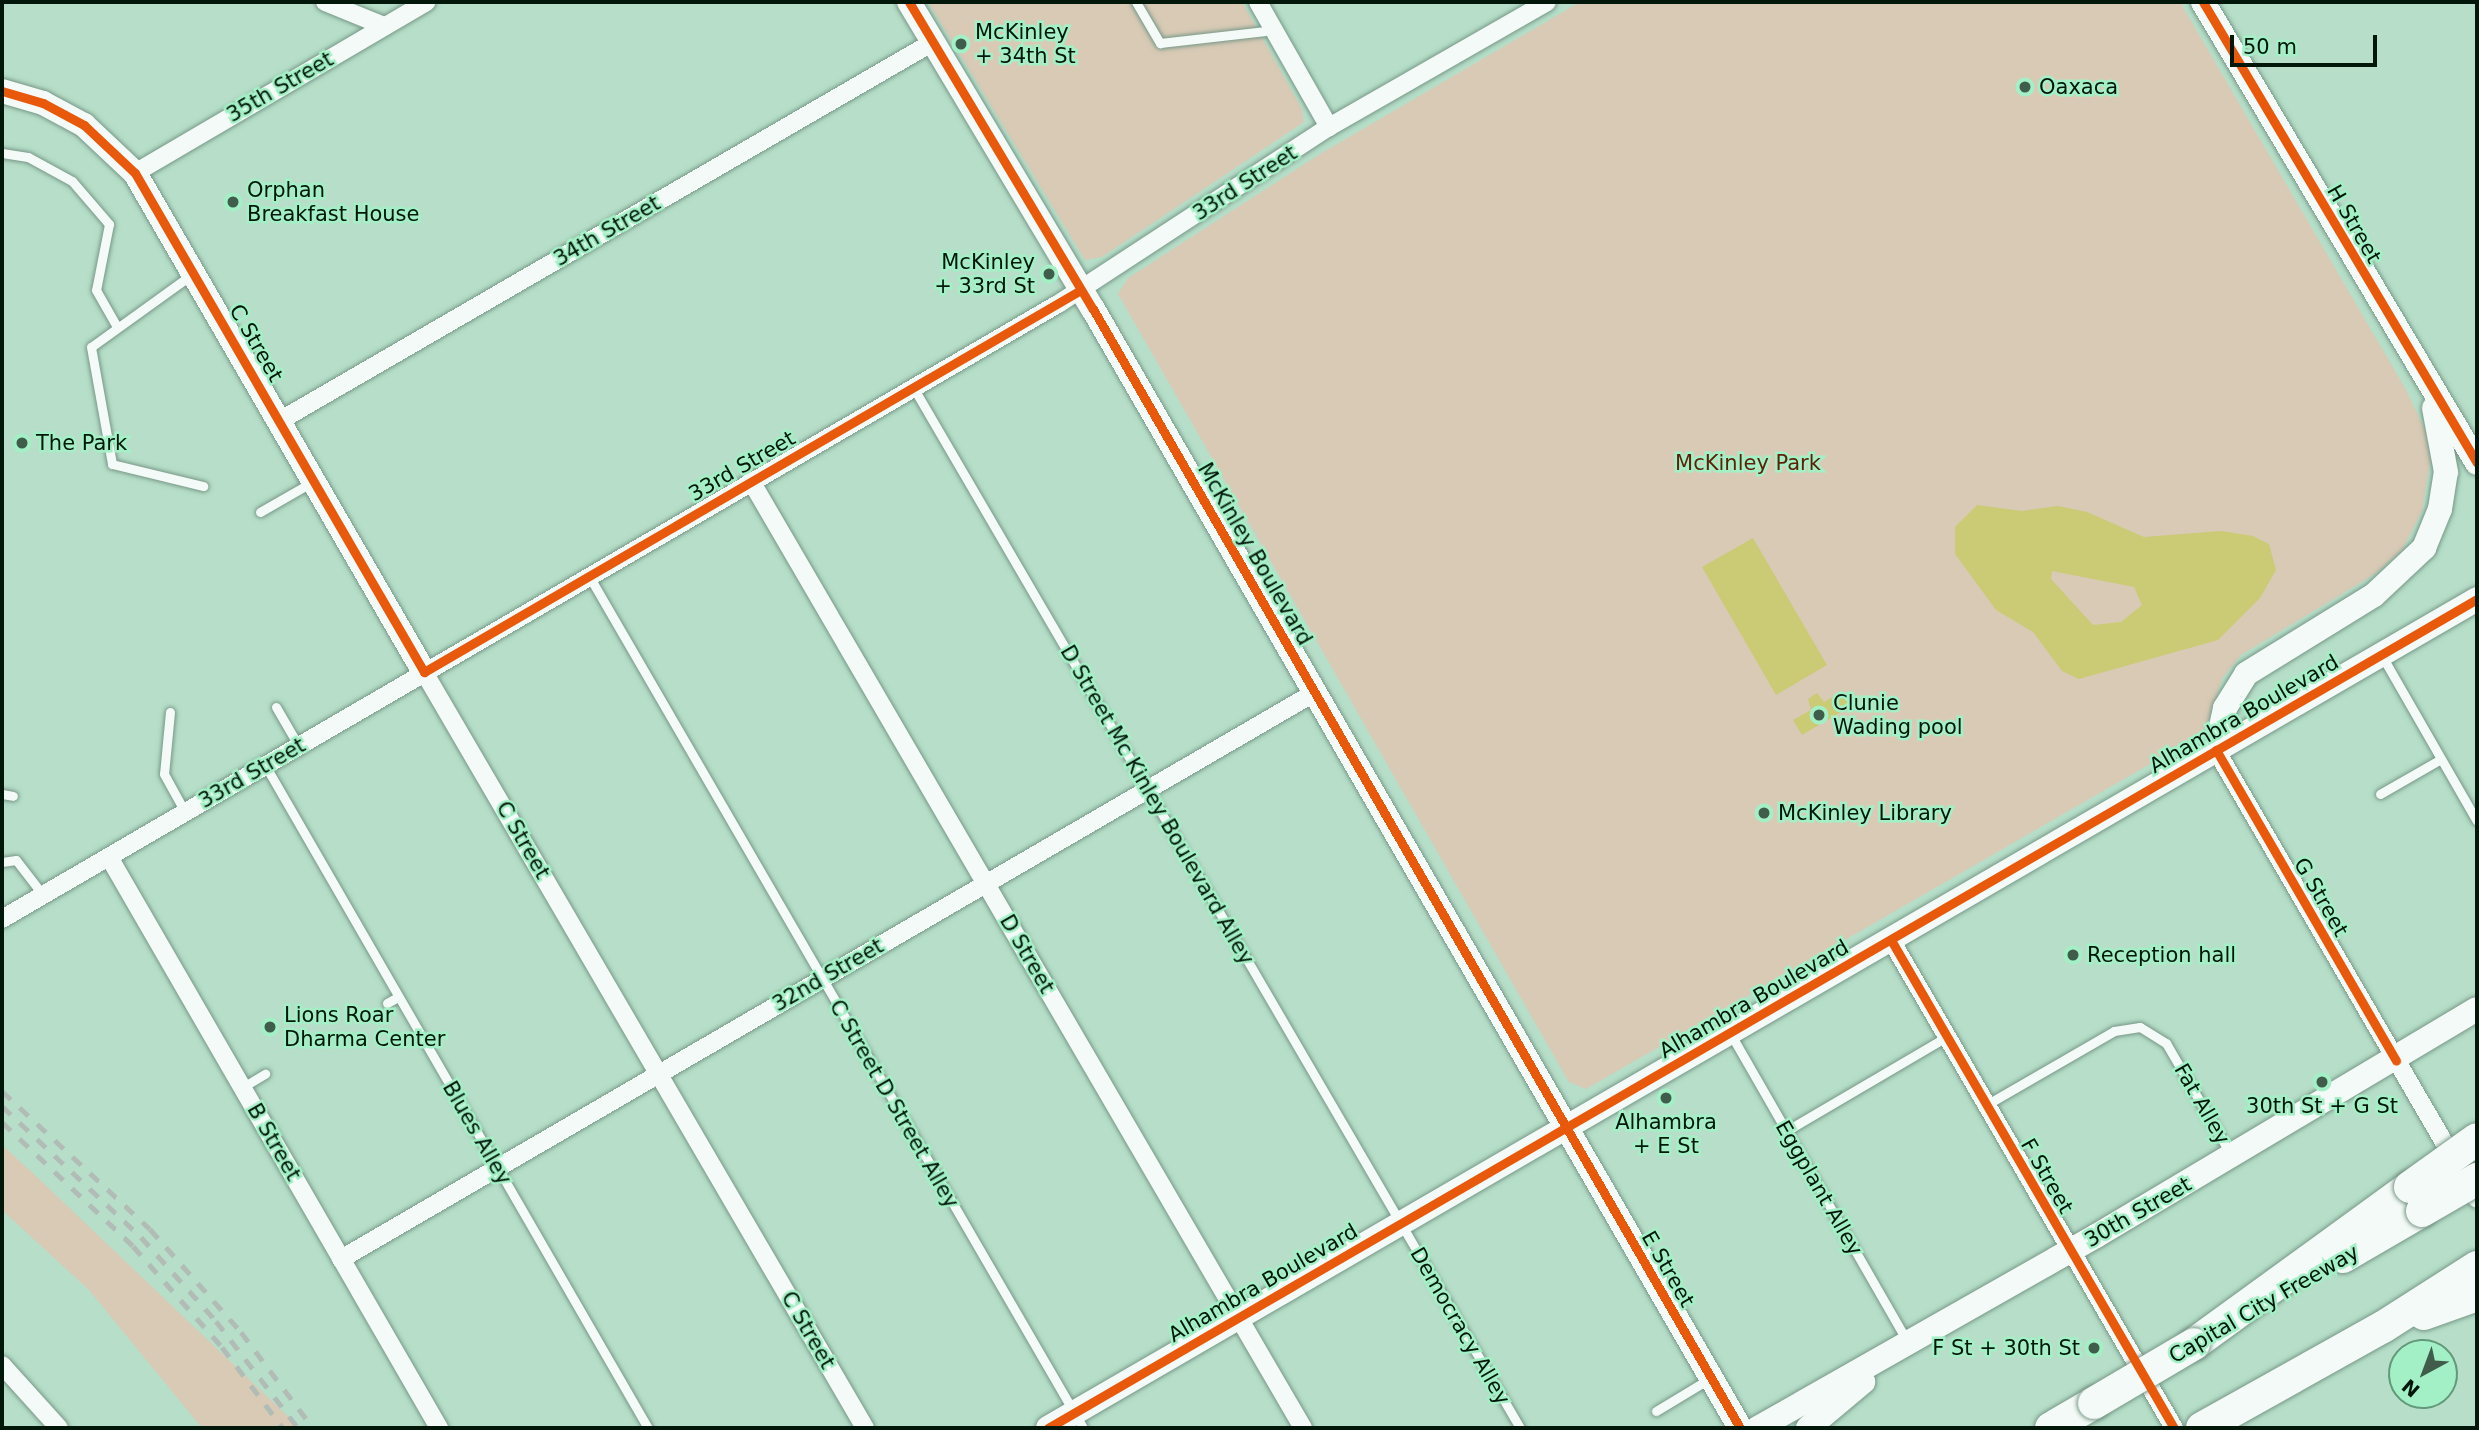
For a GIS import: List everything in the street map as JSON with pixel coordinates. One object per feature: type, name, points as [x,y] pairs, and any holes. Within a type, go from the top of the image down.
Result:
[{"type":"highway","points":[[2416,1199],[2477,1139]]},
{"type":"highway","name":"Capital City Freeway","points":[[2051,1428],[2194,1344],[2416,1199],[2477,1179]]},
{"type":"highway","points":[[2202,1428],[2383,1328],[2472,1284]]},
{"type":"street","points":[[325,2],[384,26]]},
{"type":"street","name":"35th Street","points":[[135,173],[426,2]]},
{"type":"street","name":"McKinley Boulevard","points":[[909,2],[1079,291],[1093,310],[1566,1127]]},
{"type":"street","points":[[1258,2],[1329,127]]},
{"type":"street","name":"33rd Street","points":[[2,919],[1079,291],[1329,127],[1547,2]]},
{"type":"street","name":"H Street","points":[[2203,2],[2477,463]]},
{"type":"street","name":"34th Street","points":[[281,420],[933,42]]},
{"type":"street","name":"C Street","points":[[2,91],[43,103],[84,125],[135,173],[865,1428]]},
{"type":"street","points":[[2216,750],[2225,708],[2246,674],[2395,580],[2429,539],[2440,509],[2446,472],[2438,417],[2420,371]]},
{"type":"street","name":"D Street","points":[[751,481],[1303,1428]]},
{"type":"street","name":"Alhambra Boulevard","points":[[1048,1428],[1079,1421],[1238,1317],[2477,599]]},
{"type":"street","name":"32nd Street","points":[[341,1259],[1314,692]]},
{"type":"street","name":"G Street","points":[[2216,750],[2477,1199]]},
{"type":"street","name":"B Street","points":[[109,857],[439,1428]]},
{"type":"street","name":"F Street","points":[[1891,940],[2174,1428]]},
{"type":"street","name":"30th Street","points":[[1758,1428],[2071,1251],[2396,1061],[2477,1009]]},
{"type":"street","name":"E Street","points":[[1566,1127],[1740,1428]]},
{"type":"street","points":[[1808,1428],[1909,1343]]},
{"type":"street","points":[[2,1365],[59,1428]]},
{"type":"lane","points":[[1136,2],[1160,43],[1274,30]]},
{"type":"lane","points":[[2,153],[28,157],[72,181],[109,224],[96,290],[116,325]]},
{"type":"lane","points":[[195,272],[116,325],[91,347],[112,464],[203,486]]},
{"type":"lane","name":"D Street Mc Kinley Boulevard Alley","points":[[913,386],[1400,1223]]},
{"type":"lane","points":[[260,512],[315,481]]},
{"type":"lane","name":"C Street D Street Alley","points":[[589,576],[1079,1421]]},
{"type":"lane","points":[[2381,654],[2477,821]]},
{"type":"lane","points":[[276,707],[298,745]]},
{"type":"lane","points":[[170,712],[164,774],[185,812]]},
{"type":"lane","points":[[2380,794],[2441,759]]},
{"type":"lane","name":"Blues Alley","points":[[265,765],[648,1428]]},
{"type":"lane","points":[[2,794],[13,796]]},
{"type":"lane","points":[[2,862],[16,860],[43,895]]},
{"type":"lane","points":[[387,1003],[398,997]]},
{"type":"lane","name":"Fat Alley","points":[[1985,1105],[2123,1027],[2154,1032],[2172,1052],[2232,1157]]},
{"type":"lane","name":"Eggplant Alley","points":[[1730,1033],[1909,1343]]},
{"type":"lane","points":[[1786,1131],[1946,1037]]},
{"type":"lane","points":[[243,1087],[265,1074]]},
{"type":"lane","name":"Democracy Alley","points":[[1400,1223],[1520,1428]]},
{"type":"lane","points":[[1656,1411],[1711,1378]]},
{"type":"green space","points":[[928,2],[1242,2],[1302,109],[1304,122],[1102,257],[1085,260]]},
{"type":"green space","name":"McKinley Park","points":[[1580,2],[2180,2],[2405,388],[2426,432],[2430,461],[2422,511],[2402,550],[2375,574],[2241,655],[2223,677],[2207,724],[2197,737],[1586,1089],[1569,1082],[1118,294],[1128,278],[1320,154]]},
{"type":"green space","points":[[2,1145],[300,1428],[202,1428],[89,1290],[2,1210]]},
{"type":"shaded area","points":[[1977,505],[2022,511],[2058,506],[2087,512],[2144,537],[2221,531],[2253,536],[2269,544],[2276,570],[2260,598],[2218,640],[2079,679],[2062,671],[2033,632],[1996,610],[1955,554],[1955,527]],"holes":[[[2052,571],[2134,587],[2142,605],[2121,622],[2093,625],[2051,579]]]},
{"type":"shaded area","points":[[1753,538],[1827,665],[1776,695],[1702,567]]},
{"type":"shaded area","name":"Clunie Wading pool","points":[[1842,692],[1851,706],[1802,735],[1793,720],[1811,710],[1808,699],[1817,693],[1824,702]]},
{"type":"railway","points":[[2,1091],[150,1229],[241,1332],[313,1428]]},
{"type":"railway","points":[[2,1106],[141,1237],[216,1321],[298,1428]]},
{"type":"railway","points":[[2,1122],[133,1246],[222,1347],[283,1428]]},
{"type":"cycle path","points":[[909,2],[1093,309],[1740,1428]]},
{"type":"cycle path","points":[[2203,2],[2477,463]]},
{"type":"cycle path","points":[[2,91],[43,103],[84,125],[135,173],[424,672],[1079,291]]},
{"type":"cycle path","points":[[1048,1428],[2477,599]]},
{"type":"cycle path","points":[[2216,750],[2396,1061]]},
{"type":"cycle path","points":[[1891,940],[2174,1428]]},
{"type":"place","name":"McKinley + 34th St","points":[[961,44]]},
{"type":"place","name":"Oaxaca","points":[[2025,87]]},
{"type":"place","name":"Orphan Breakfast House","points":[[233,202]]},
{"type":"place","name":"McKinley + 33rd St","points":[[1049,274]]},
{"type":"place","name":"The Park","points":[[22,443]]},
{"type":"place","name":"Clunie Wading pool","points":[[1819,715]]},
{"type":"place","name":"McKinley Library","points":[[1764,813]]},
{"type":"place","name":"Reception hall","points":[[2073,955]]},
{"type":"place","name":"Lions Roar Dharma Center","points":[[270,1027]]},
{"type":"place","name":"30th St + G St","points":[[2322,1082]]},
{"type":"place","name":"Alhambra + E St","points":[[1666,1098]]},
{"type":"place","name":"F St + 30th St","points":[[2094,1348]]}]
